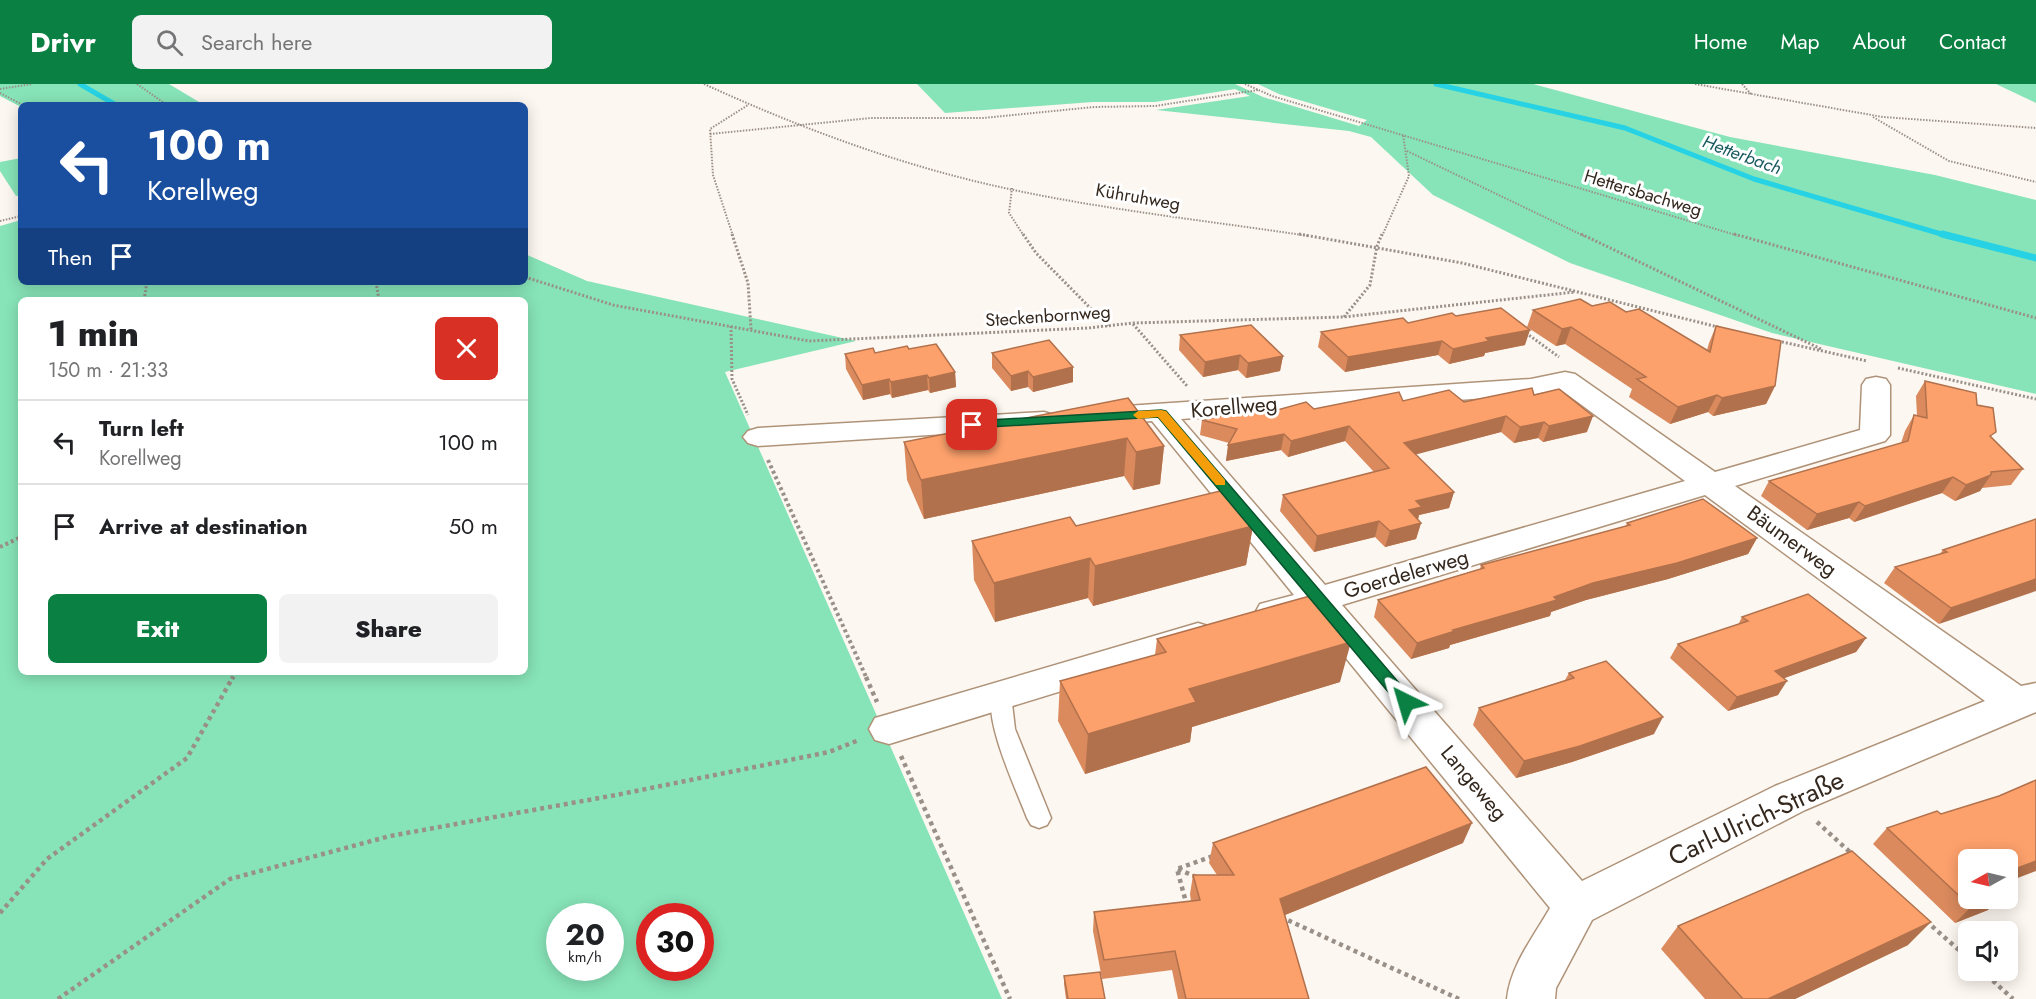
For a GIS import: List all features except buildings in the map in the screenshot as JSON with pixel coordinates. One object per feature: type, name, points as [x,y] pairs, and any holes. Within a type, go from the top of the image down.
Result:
[{"type":"street","name":"Goerdelerweg","points":[[889,729],[1875,435],[1880,371]]},
{"type":"street","name":"Korellweg","points":[[758,437],[1161,414],[1206,408],[1531,387],[1565,380]]},
{"type":"street","name":"Bäumerweg","points":[[1565,380],[1713,485],[2027,700]]},
{"type":"street","name":"Langeweg","points":[[1161,414],[1320,599],[1576,906]]},
{"type":"street","name":"Carl-Ulrich-Straße","points":[[1576,906],[1790,798],[2027,700]]},
{"type":"street","points":[[1531,999],[1532,985],[1576,906]]},
{"type":"lane","points":[[1001,695],[1004,729],[1039,818]]},
{"type":"path","points":[[0,91],[32,84]]},
{"type":"path","points":[[137,84],[163,102]]},
{"type":"path","name":"Kühruhweg","points":[[704,84],[748,105],[841,143],[1012,188],[1200,222],[1377,246],[1579,291],[1728,329]]},
{"type":"path","name":"Hettersbachweg","points":[[1245,84],[1402,134],[1761,242],[2036,318]]},
{"type":"path","points":[[1695,84],[1870,115],[1965,125],[2036,128]]},
{"type":"path","points":[[1742,84],[1751,94]]},
{"type":"path","points":[[710,134],[871,118],[983,117],[1095,107],[1155,106],[1211,100],[1259,90]]},
{"type":"path","points":[[0,91],[18,102]]},
{"type":"path","points":[[748,105],[710,129],[710,134],[713,175],[748,283],[751,329]]},
{"type":"path","points":[[1870,115],[1949,161],[2036,183]]},
{"type":"path","points":[[1343,317],[1370,285],[1377,246],[1409,176],[1407,151],[1402,134]]},
{"type":"path","points":[[1407,151],[1830,353],[1880,371],[2036,399]]},
{"type":"path","points":[[1012,188],[1009,213],[1036,253],[1108,326]]},
{"type":"path","points":[[0,221],[18,217]]},
{"type":"path","name":"Steckenbornweg","points":[[528,278],[613,305],[809,341],[1133,323],[1343,317],[1579,291]]},
{"type":"path","points":[[1484,302],[1493,309]]},
{"type":"path","points":[[1133,323],[1206,408]]},
{"type":"path","points":[[731,326],[732,379],[758,437]]},
{"type":"path","points":[[1520,329],[1584,376],[1565,380]]},
{"type":"path","points":[[1773,340],[1830,353]]},
{"type":"path","points":[[0,547],[18,538]]},
{"type":"path","points":[[0,913],[47,859],[187,758],[234,675]]},
{"type":"path","points":[[58,999],[231,879],[390,836],[616,795],[829,752],[889,729]]},
{"type":"path","points":[[1790,798],[1861,862]]},
{"type":"path","points":[[1177,869],[1221,854]]},
{"type":"path","points":[[1177,869],[1199,879]]},
{"type":"path","points":[[1177,869],[1189,912]]},
{"type":"path","points":[[1275,914],[1459,999]]},
{"type":"path","points":[[1924,918],[1958,949]]},
{"type":"path","points":[[1993,981],[2013,999]]},
{"type":"green space","points":[[0,84],[169,84],[199,102],[18,102],[18,105],[0,96]]},
{"type":"green space","points":[[917,84],[1235,84],[1263,97],[1359,126],[1367,120],[1279,94],[1258,84],[1533,84],[1730,137],[1935,175],[2036,200],[2036,394],[1772,333],[1570,263],[1433,195],[1371,137],[1349,131],[1156,110],[1250,96],[1235,89],[1155,102],[1093,102],[945,113]]},
{"type":"green space","points":[[1996,84],[2036,84],[2036,103]]},
{"type":"green space","points":[[18,159],[18,196],[16,196],[0,171],[0,162]]},
{"type":"green space","points":[[18,221],[18,285],[528,285],[528,255],[587,281],[856,341],[725,372],[1002,999],[0,999],[0,226]]},
{"type":"waterway","points":[[80,84],[111,102]]},
{"type":"waterway","name":"Hetterbach","points":[[1436,84],[1625,128],[1754,179],[1948,236]]},
{"type":"waterway","name":"Hetterbach","points":[[1942,234],[2036,258]]},
{"type":"slow traffic","points":[[1138,415],[1161,414],[1220,482]]},
{"type":"route","points":[[972,425],[1161,414],[1406,702]]}]
